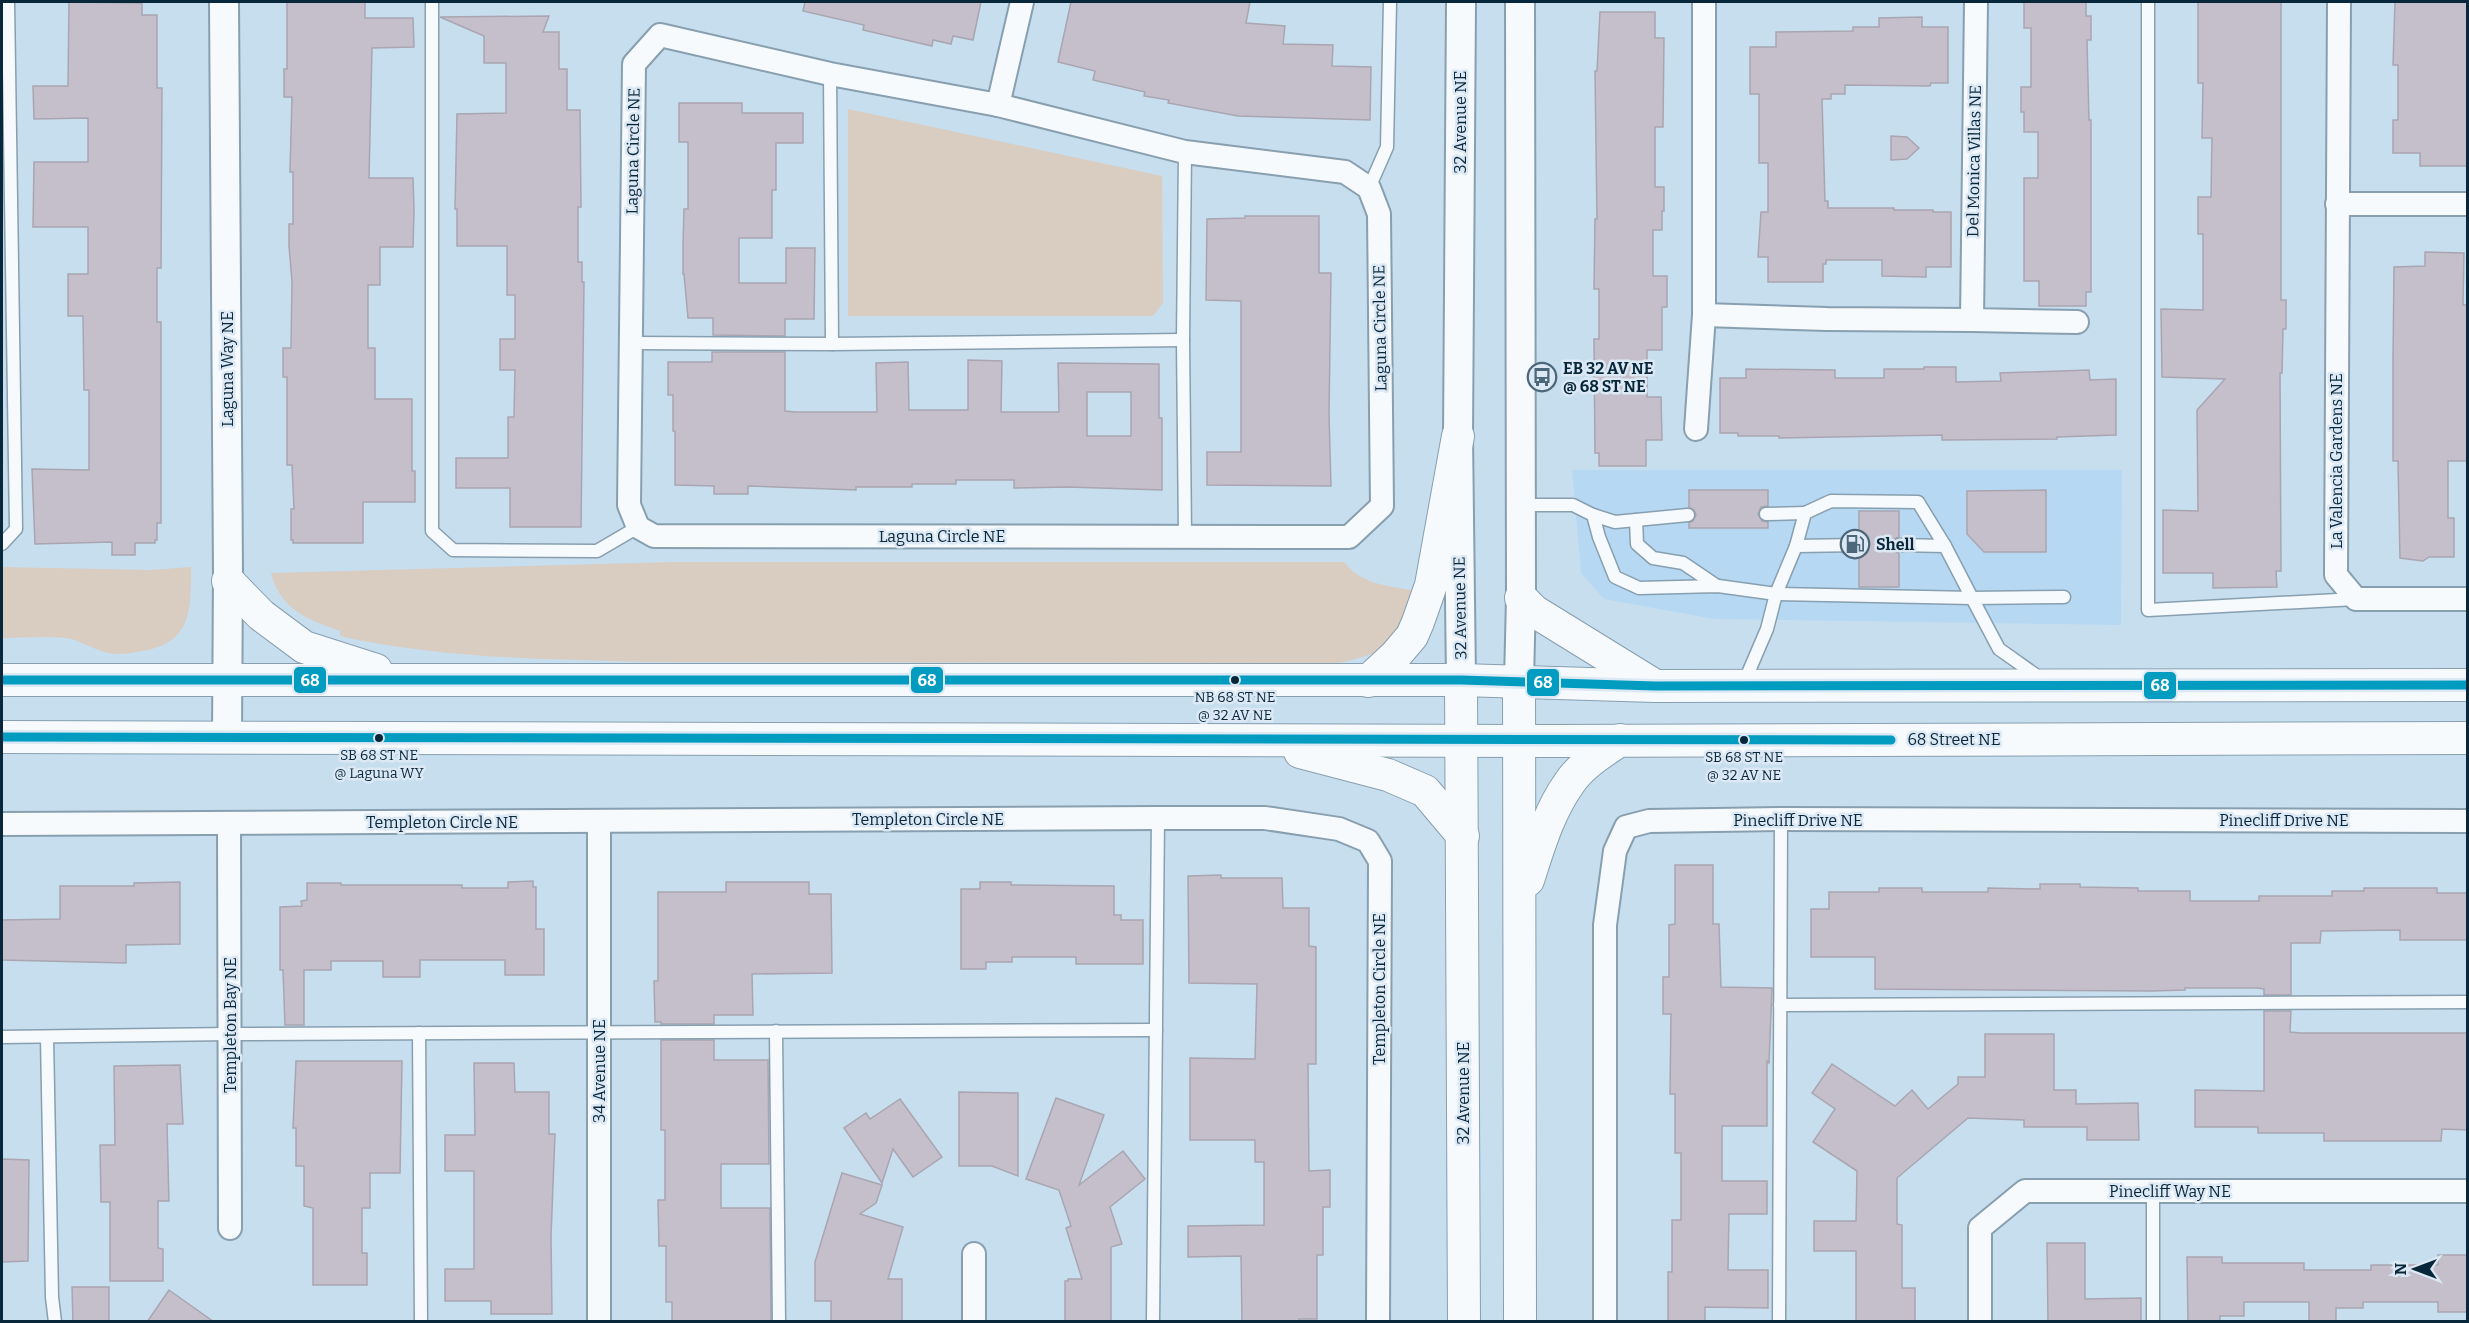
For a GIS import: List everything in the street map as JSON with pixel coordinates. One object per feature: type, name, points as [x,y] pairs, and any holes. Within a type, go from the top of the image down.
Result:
[{"type":"main road","points":[[1368,681],[1395,656],[1412,636],[1418,622],[1431,585],[1458,436]]},
{"type":"main road","points":[[228,581],[261,615],[304,647],[406,679]]},
{"type":"main road","points":[[1521,598],[1534,610],[1655,686]]},
{"type":"main road","points":[[2,680],[1461,680],[1655,686],[2468,685]]},
{"type":"main road","name":"32 Avenue NE","points":[[1461,680],[1464,1322]]},
{"type":"main road","points":[[1519,681],[1520,1322]]},
{"type":"main road","name":"68 Street NE","points":[[2,737],[1461,741],[2468,738]]},
{"type":"main road","points":[[1258,740],[1388,776],[1425,791],[1462,836]]},
{"type":"main road","points":[[1519,912],[1543,833],[1570,780],[1592,760],[1620,740]]},
{"type":"street","name":"Laguna Way NE","points":[[224,2],[227,737]]},
{"type":"street","points":[[998,105],[1022,2]]},
{"type":"street","name":"32 Avenue NE","points":[[1461,2],[1458,436],[1461,680]]},
{"type":"street","points":[[1519,681],[1521,598],[1520,2]]},
{"type":"street","points":[[1696,429],[1704,315],[1704,2]]},
{"type":"street","name":"Del Monica Villas NE","points":[[1972,320],[1976,2]]},
{"type":"street","name":"La Valencia Gardens NE","points":[[2339,2],[2336,575],[2356,599]]},
{"type":"street","name":"Laguna Circle NE","points":[[660,35],[830,74],[998,105],[1185,152],[1345,172],[1370,188],[1379,214],[1382,506],[1349,537],[654,536],[638,527],[629,504],[631,343],[634,64],[660,35]]},
{"type":"street","points":[[2337,204],[2468,204]]},
{"type":"street","points":[[1704,315],[2078,322]]},
{"type":"street","points":[[2356,599],[2468,599]]},
{"type":"street","name":"Templeton Circle NE","points":[[2,824],[1265,818],[1339,829],[1368,841],[1380,861],[1378,1322]]},
{"type":"street","name":"Pinecliff Drive NE","points":[[1605,1322],[1605,926],[1615,851],[1626,827],[1649,821],[1781,819],[2468,821]]},
{"type":"street","name":"34 Avenue NE","points":[[599,821],[599,1322]]},
{"type":"street","name":"Templeton Bay NE","points":[[229,823],[230,1228]]},
{"type":"street","name":"Pinecliff Way NE","points":[[1980,1322],[1980,1228],[2025,1191],[2468,1191]]},
{"type":"street","points":[[974,1254],[974,1322]]},
{"type":"lane","points":[[2,544],[16,529],[8,2]]},
{"type":"lane","points":[[432,2],[432,531],[453,550],[597,551],[638,527]]},
{"type":"lane","points":[[1370,188],[1387,147],[1390,2]]},
{"type":"lane","points":[[2148,2],[2148,610],[2356,599]]},
{"type":"lane","points":[[830,74],[832,344]]},
{"type":"lane","points":[[1185,152],[1183,340],[1185,536]]},
{"type":"lane","points":[[631,343],[832,344],[1183,340]]},
{"type":"lane","points":[[1766,514],[1805,513],[1831,501],[1918,502],[1945,546],[1999,649],[2051,685]]},
{"type":"lane","points":[[1521,505],[1573,505],[1615,522],[1688,515]]},
{"type":"lane","points":[[1742,686],[1767,629],[1776,594],[1796,546],[1805,513]]},
{"type":"lane","points":[[1593,515],[1615,577],[1639,588],[1718,586],[1776,594],[1972,598],[2064,597]]},
{"type":"lane","points":[[1636,520],[1637,544],[1653,558],[1683,564],[1718,586]]},
{"type":"lane","points":[[1796,546],[1859,545]]},
{"type":"lane","points":[[1899,545],[1945,546]]},
{"type":"lane","points":[[1153,1322],[1158,818]]},
{"type":"lane","points":[[1779,1322],[1781,819]]},
{"type":"lane","points":[[1780,1005],[2468,1002]]},
{"type":"lane","points":[[2,1037],[1156,1030]]},
{"type":"lane","points":[[776,1031],[779,1322]]},
{"type":"lane","points":[[419,1033],[422,1322]]},
{"type":"lane","points":[[47,1038],[52,1297],[55,1322]]},
{"type":"lane","points":[[2153,1191],[2153,1322]]},
{"type":"shaded area","points":[[848,109],[1162,176],[1163,303],[1153,316],[848,316]]},
{"type":"shaded area","points":[[1572,470],[2122,470],[2121,625],[1714,619],[1604,599],[1581,573]]},
{"type":"shaded area","points":[[673,562],[1344,562],[1351,570],[1367,580],[1414,591],[1402,623],[1391,642],[1372,654],[1339,663],[649,662],[455,654],[378,644],[340,636],[340,631],[306,617],[288,604],[281,596],[271,573]]},
{"type":"shaded area","points":[[2,567],[150,570],[191,567],[189,610],[185,622],[171,641],[158,647],[129,653],[110,653],[66,638],[2,638]]},
{"type":"building","points":[[69,2],[142,3],[142,15],[157,15],[157,88],[162,88],[161,268],[157,268],[157,322],[161,322],[161,523],[157,523],[155,543],[135,543],[135,555],[112,555],[112,542],[35,544],[32,469],[89,470],[89,390],[84,390],[83,316],[68,316],[68,274],[88,274],[88,227],[33,227],[34,162],[88,162],[88,118],[34,119],[33,86],[68,86]]},
{"type":"building","points":[[287,2],[365,2],[365,18],[413,18],[414,47],[372,48],[369,178],[413,178],[414,210],[413,247],[380,247],[380,285],[368,285],[368,348],[375,348],[375,399],[412,399],[412,471],[415,471],[415,502],[363,502],[363,543],[293,543],[291,540],[291,509],[294,509],[292,465],[287,465],[287,377],[283,377],[283,348],[291,348],[292,281],[289,224],[293,224],[293,172],[290,172],[292,97],[284,97],[284,69],[287,69]]},
{"type":"building","points":[[805,2],[981,2],[973,40],[953,36],[951,44],[933,40],[932,46],[863,30],[864,25],[803,11]]},
{"type":"building","points":[[1071,2],[1250,2],[1246,23],[1285,26],[1283,44],[1333,45],[1332,66],[1371,67],[1370,120],[1238,116],[1168,103],[1169,100],[1144,96],[1145,92],[1093,80],[1095,71],[1058,62]]},
{"type":"building","points":[[2024,2],[2086,2],[2086,16],[2091,16],[2091,40],[2087,40],[2089,120],[2091,120],[2091,292],[2086,292],[2086,306],[2039,306],[2039,281],[2024,281],[2024,178],[2038,178],[2038,132],[2024,132],[2024,112],[2021,112],[2021,87],[2031,87],[2031,28],[2024,28]]},
{"type":"building","points":[[2198,2],[2281,2],[2281,300],[2286,300],[2286,329],[2283,329],[2282,373],[2280,373],[2281,571],[2276,571],[2277,587],[2213,588],[2213,573],[2163,573],[2163,510],[2198,511],[2197,410],[2225,379],[2162,377],[2161,309],[2203,310],[2203,234],[2198,234],[2198,197],[2211,197],[2212,138],[2202,138],[2203,83],[2198,83]]},
{"type":"building","points":[[2395,2],[2468,2],[2468,166],[2420,166],[2420,153],[2393,153],[2393,120],[2398,120],[2398,65],[2393,65]]},
{"type":"building","points":[[1600,12],[1655,12],[1655,38],[1664,38],[1663,127],[1655,127],[1655,187],[1664,187],[1664,211],[1662,211],[1662,230],[1653,230],[1653,276],[1667,276],[1667,307],[1662,307],[1662,350],[1647,350],[1647,397],[1661,397],[1662,440],[1646,440],[1646,466],[1599,466],[1599,453],[1595,453],[1594,339],[1599,339],[1599,289],[1594,289],[1595,219],[1597,219],[1595,71],[1597,71]]},
{"type":"building","points":[[549,16],[543,32],[559,32],[559,69],[567,69],[567,110],[580,110],[581,207],[578,207],[578,262],[582,262],[582,282],[584,282],[581,527],[510,527],[510,488],[456,488],[456,458],[508,458],[508,417],[514,417],[515,370],[500,370],[500,339],[515,339],[515,295],[507,295],[507,246],[457,246],[457,209],[455,209],[457,114],[506,113],[506,63],[484,63],[484,36],[440,17]]},
{"type":"building","points":[[1922,17],[1922,27],[1948,27],[1948,83],[1931,83],[1930,86],[1845,85],[1845,94],[1831,94],[1831,99],[1822,99],[1825,201],[1828,201],[1828,208],[1894,208],[1894,210],[1951,212],[1951,267],[1926,267],[1926,277],[1882,276],[1882,260],[1826,260],[1826,264],[1823,264],[1823,282],[1768,282],[1768,257],[1758,257],[1761,212],[1768,212],[1768,163],[1759,163],[1759,94],[1750,94],[1750,47],[1776,47],[1776,32],[1853,31],[1853,27],[1879,27],[1879,18]]},
{"type":"building","points":[[679,103],[742,103],[742,113],[803,113],[803,143],[776,143],[776,190],[772,190],[772,238],[739,238],[739,283],[786,283],[786,248],[815,248],[814,319],[785,319],[785,336],[713,335],[713,318],[688,318],[683,274],[683,244],[684,209],[688,209],[688,142],[679,142]]},
{"type":"building","points":[[1891,136],[1907,137],[1919,148],[1907,159],[1891,160]]},
{"type":"building","points":[[1245,216],[1319,216],[1319,273],[1331,273],[1329,414],[1331,486],[1207,485],[1207,452],[1241,452],[1241,301],[1206,300],[1207,219],[1245,218]]},
{"type":"building","points":[[2425,252],[2464,253],[2463,305],[2468,305],[2468,461],[2448,461],[2448,518],[2454,518],[2454,557],[2429,557],[2423,561],[2400,558],[2398,461],[2393,461],[2393,359],[2394,267],[2425,266]]},
{"type":"building","points":[[712,352],[785,352],[785,411],[795,412],[877,412],[876,363],[908,362],[909,410],[968,410],[968,360],[1002,361],[1001,412],[1059,412],[1058,363],[1159,364],[1162,490],[1014,488],[1014,480],[956,480],[956,484],[856,487],[856,490],[748,486],[748,494],[714,494],[714,486],[675,485],[673,395],[668,395],[668,362],[712,362]],"holes":[[[1087,392],[1131,392],[1131,436],[1087,436]]]},
{"type":"building","points":[[1924,367],[1956,367],[1956,382],[2001,381],[2000,373],[2089,370],[2090,380],[2116,379],[2116,435],[2057,437],[2057,439],[1942,440],[1942,435],[1779,438],[1779,436],[1738,436],[1738,433],[1720,433],[1720,378],[1746,378],[1746,369],[1835,370],[1835,378],[1884,378],[1884,369],[1924,369]]},
{"type":"building","points":[[1689,490],[1768,490],[1768,506],[1761,507],[1758,514],[1762,521],[1768,522],[1768,528],[1689,528],[1689,523],[1696,515],[1689,507]]},
{"type":"building","points":[[2046,490],[2046,552],[1984,552],[1967,534],[1967,491]]},
{"type":"building","points":[[1859,511],[1899,511],[1899,537],[1892,540],[1891,545],[1894,552],[1899,553],[1899,587],[1859,587],[1859,553],[1864,552],[1867,545],[1866,540],[1859,537]]},
{"type":"building","points":[[1675,865],[1713,865],[1713,924],[1719,924],[1721,987],[1772,988],[1769,1063],[1767,1061],[1767,1126],[1722,1126],[1722,1181],[1767,1181],[1767,1214],[1729,1214],[1728,1270],[1768,1270],[1768,1308],[1705,1307],[1705,1322],[1668,1322],[1668,1272],[1672,1272],[1672,1220],[1681,1220],[1681,1153],[1675,1153],[1675,1094],[1670,1094],[1671,1014],[1663,1014],[1663,977],[1669,977],[1669,925],[1675,924]]},
{"type":"building","points":[[1221,875],[1221,878],[1282,878],[1283,908],[1309,908],[1309,946],[1316,947],[1316,1064],[1308,1064],[1309,1171],[1330,1170],[1330,1207],[1323,1207],[1323,1255],[1317,1255],[1317,1319],[1299,1319],[1299,1322],[1242,1322],[1241,1256],[1188,1257],[1188,1226],[1264,1225],[1264,1162],[1255,1162],[1255,1140],[1190,1140],[1190,1058],[1255,1059],[1257,984],[1189,983],[1188,876]]},
{"type":"building","points":[[533,881],[533,887],[536,887],[536,929],[544,929],[544,975],[505,975],[505,960],[420,960],[420,977],[383,977],[383,961],[331,961],[331,970],[304,970],[304,1025],[285,1025],[283,970],[280,970],[280,907],[302,906],[301,901],[307,900],[307,883],[462,885],[462,888],[508,888],[508,882]]},
{"type":"building","points":[[180,882],[180,944],[126,945],[126,963],[2,960],[2,920],[60,919],[60,886],[134,886],[134,883]]},
{"type":"building","points":[[726,882],[809,882],[809,894],[831,894],[832,973],[752,974],[753,1015],[714,1015],[714,1024],[655,1022],[654,981],[658,981],[658,892],[726,892]]},
{"type":"building","points":[[980,882],[1011,882],[1011,885],[1114,886],[1114,915],[1121,915],[1121,920],[1143,920],[1143,964],[1076,964],[1076,957],[1012,957],[1012,962],[986,962],[986,969],[961,969],[961,889],[980,889]]},
{"type":"building","points":[[2040,884],[2138,888],[2138,891],[2190,891],[2190,901],[2259,901],[2259,896],[2332,896],[2332,891],[2364,891],[2364,888],[2437,888],[2437,893],[2468,893],[2468,940],[2400,940],[2400,930],[2321,931],[2320,943],[2291,943],[2291,995],[2264,995],[2264,989],[2258,988],[2185,988],[2185,990],[2152,991],[1875,989],[1875,957],[1811,957],[1811,909],[1829,909],[1829,892],[1879,892],[1879,888],[1922,888],[1922,892],[1988,892],[1988,888],[2040,889]]},
{"type":"building","points":[[2264,1011],[2291,1011],[2290,1032],[2468,1033],[2468,1130],[2442,1129],[2441,1141],[2324,1141],[2324,1133],[2258,1133],[2258,1127],[2195,1127],[2195,1090],[2264,1091]]},
{"type":"building","points":[[1985,1034],[2054,1034],[2054,1090],[2076,1090],[2076,1104],[2138,1103],[2139,1140],[2087,1140],[2087,1127],[2024,1127],[2024,1120],[1968,1118],[1897,1178],[1897,1224],[1902,1225],[1902,1288],[1915,1288],[1915,1321],[1856,1322],[1856,1251],[1814,1251],[1814,1221],[1856,1221],[1857,1171],[1813,1142],[1835,1109],[1812,1093],[1832,1064],[1895,1106],[1912,1090],[1928,1109],[1958,1084],[1958,1077],[1985,1077]]},
{"type":"building","points":[[661,1040],[714,1040],[714,1060],[768,1060],[769,1164],[721,1164],[721,1208],[770,1208],[771,1322],[672,1322],[672,1302],[666,1302],[666,1246],[659,1246],[658,1200],[665,1200],[665,1130],[661,1130]]},
{"type":"building","points":[[296,1061],[402,1061],[400,1173],[370,1173],[370,1208],[362,1208],[362,1253],[367,1253],[367,1285],[313,1285],[313,1208],[304,1206],[304,1166],[296,1166],[296,1128],[293,1128]]},
{"type":"building","points":[[474,1063],[514,1063],[515,1092],[549,1092],[549,1134],[555,1134],[551,1236],[552,1314],[491,1314],[491,1301],[445,1301],[445,1269],[474,1269],[474,1171],[445,1171],[445,1135],[475,1135]]},
{"type":"building","points":[[180,1065],[183,1124],[167,1124],[169,1201],[158,1201],[158,1248],[163,1249],[163,1281],[110,1281],[110,1202],[101,1202],[100,1145],[115,1145],[114,1066]]},
{"type":"building","points":[[959,1092],[1018,1093],[1018,1176],[992,1166],[959,1166]]},
{"type":"building","points":[[1056,1098],[1104,1115],[1079,1185],[1123,1151],[1145,1179],[1110,1207],[1122,1244],[1111,1247],[1111,1322],[1065,1322],[1065,1281],[1082,1279],[1066,1228],[1071,1226],[1059,1190],[1026,1179]]},
{"type":"building","points":[[900,1099],[942,1157],[913,1177],[893,1149],[882,1183],[844,1128],[866,1113],[870,1119]]},
{"type":"building","points":[[2,1159],[29,1160],[28,1261],[2,1262]]},
{"type":"building","points":[[842,1173],[882,1185],[876,1203],[860,1214],[903,1227],[888,1279],[902,1279],[902,1322],[831,1322],[831,1301],[815,1301],[815,1262]]},
{"type":"building","points":[[2047,1243],[2085,1243],[2085,1299],[2141,1298],[2141,1322],[2048,1322]]},
{"type":"building","points":[[2438,1255],[2468,1255],[2468,1312],[2438,1312],[2438,1302],[2363,1302],[2363,1308],[2336,1308],[2336,1322],[2309,1322],[2309,1302],[2244,1302],[2244,1316],[2220,1316],[2220,1322],[2188,1322],[2187,1257],[2222,1257],[2222,1263],[2304,1263],[2304,1270],[2371,1270],[2371,1265],[2438,1265]]},
{"type":"building","points":[[72,1287],[109,1287],[109,1322],[73,1322]]},
{"type":"building","points":[[169,1290],[214,1322],[147,1322]]},
{"type":"transit line","name":"68","points":[[2,680],[1461,680],[1655,686],[2468,685]]},
{"type":"transit line","name":"68","points":[[2,737],[1891,740]]},
{"type":"place","name":"EB 32 AV NE @ 68 ST NE","points":[[1542,377]]},
{"type":"place","name":"Shell","points":[[1855,544]]},
{"type":"place","name":"NB 68 ST NE @ 32 AV NE","points":[[1235,680]]},
{"type":"place","name":"SB 68 ST NE @ Laguna WY","points":[[379,738]]},
{"type":"place","name":"SB 68 ST NE @ 32 AV NE","points":[[1744,740]]}]
